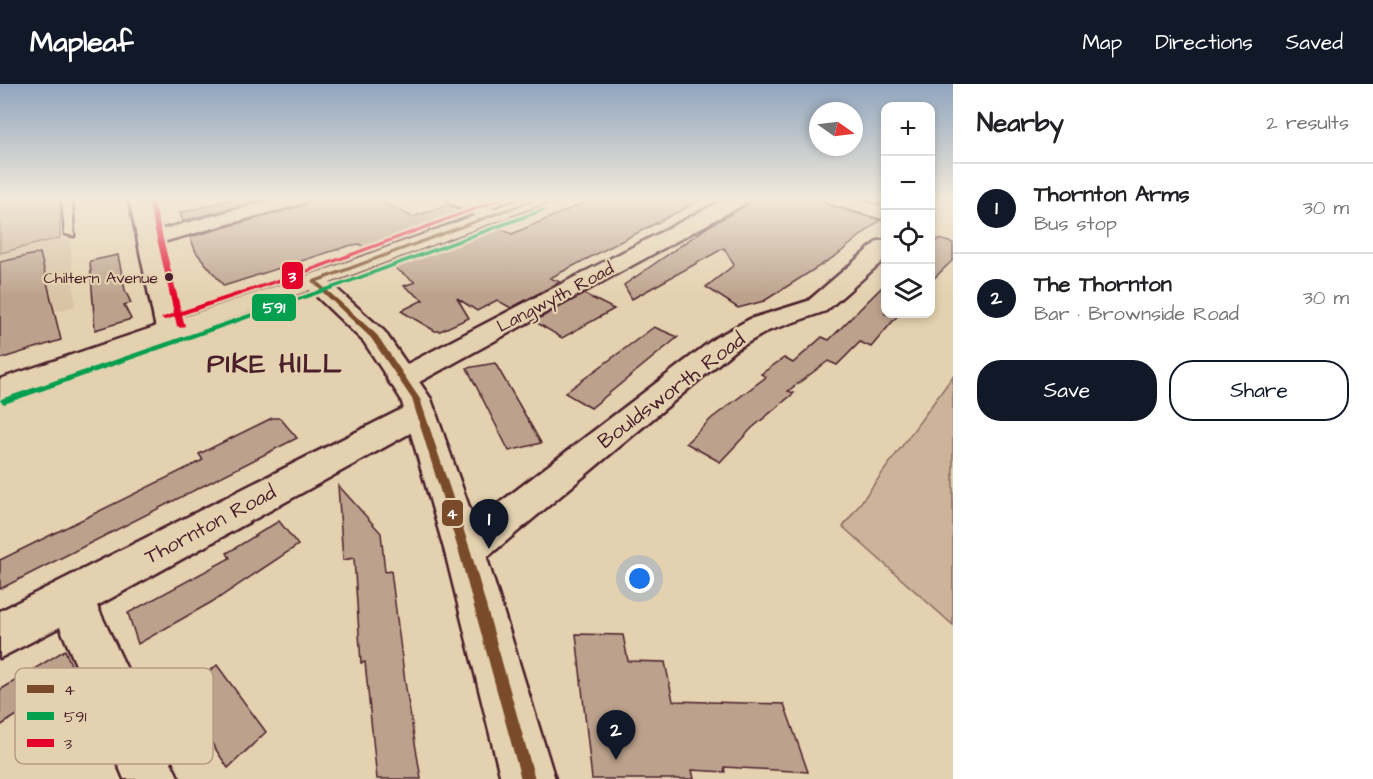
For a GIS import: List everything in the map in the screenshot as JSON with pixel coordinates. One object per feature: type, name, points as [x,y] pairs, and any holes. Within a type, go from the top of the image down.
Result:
[{"type":"street","points":[[146,231],[169,329]]},
{"type":"street","points":[[148,240],[179,231]]},
{"type":"street","points":[[0,390],[452,231]]},
{"type":"street","name":"Langwyth Road","points":[[402,379],[679,231]]},
{"type":"street","name":"Bouldsworth Road","points":[[465,552],[725,344],[759,325],[816,306],[881,249]]},
{"type":"street","points":[[314,281],[374,337],[416,399],[465,552],[528,779]]},
{"type":"street","name":"Thornton Road","points":[[0,635],[421,413]]},
{"type":"street","points":[[70,598],[102,668]]},
{"type":"street","points":[[145,764],[152,779]]},
{"type":"shaded area","points":[[0,231],[60,231],[60,238],[0,253]]},
{"type":"shaded area","points":[[70,237],[75,306],[0,328],[0,253]]},
{"type":"shaded area","points":[[953,376],[953,625],[843,527]]},
{"type":"building","points":[[210,231],[424,231],[370,251],[359,244],[348,246],[224,286],[196,252],[190,237]]},
{"type":"building","points":[[476,231],[507,231],[512,234],[518,231],[640,231],[550,278],[560,282],[511,308],[497,300],[477,311],[457,298],[469,318],[440,331],[435,331],[401,311],[423,300],[404,286],[415,282],[389,264]]},
{"type":"building","points":[[701,231],[866,231],[837,255],[764,301],[738,308],[706,287],[734,265],[724,248],[632,299],[624,285]]},
{"type":"building","points":[[938,239],[953,243],[953,260],[935,277],[935,264],[935,242]]},
{"type":"building","points":[[40,253],[61,340],[0,359],[0,262]]},
{"type":"building","points":[[118,255],[125,290],[131,303],[124,305],[131,319],[95,330],[90,261]]},
{"type":"building","points":[[881,288],[881,318],[896,318],[871,347],[860,342],[837,365],[828,361],[788,391],[794,393],[752,428],[720,462],[686,443],[712,418],[766,377],[761,374],[784,358],[793,363],[822,337],[829,340]]},
{"type":"building","points":[[584,294],[614,309],[562,338],[534,321]]},
{"type":"building","points":[[654,327],[678,337],[591,408],[565,393]]},
{"type":"building","points":[[495,363],[541,443],[509,451],[467,368]]},
{"type":"building","points":[[272,418],[280,418],[297,438],[0,589],[0,560],[203,460],[199,454]]},
{"type":"building","points":[[338,485],[381,533],[385,572],[391,571],[405,682],[421,779],[377,779],[365,662],[361,663],[354,558],[343,560]]},
{"type":"building","points":[[279,521],[298,545],[217,599],[138,644],[128,613],[230,558],[227,553]]},
{"type":"building","points":[[576,634],[623,635],[628,661],[665,662],[673,701],[784,704],[808,772],[724,767],[725,772],[692,770],[694,779],[592,779]]},
{"type":"building","points":[[65,650],[72,668],[36,668]]},
{"type":"building","points":[[217,665],[266,732],[228,768],[213,745],[213,668]]},
{"type":"building","points":[[15,681],[15,716],[0,726],[0,690]]},
{"type":"transit line","name":"3","points":[[158,231],[181,326]]},
{"type":"transit line","name":"3","points":[[165,318],[310,270],[415,231]]},
{"type":"transit line","name":"4","points":[[314,281],[449,231]]},
{"type":"transit line","name":"591","points":[[4,401],[342,284],[485,231]]},
{"type":"transit line","name":"4","points":[[314,281],[374,337],[416,399],[465,552],[528,779]]},
{"type":"place","name":"Chiltern Avenue","points":[[169,277]]},
{"type":"place","name":"Thornton Arms","points":[[489,549]]},
{"type":"place","name":"The Thornton","points":[[616,760]]},
{"type":"district","name":"PIKE HILL","points":[[275,363]]}]
